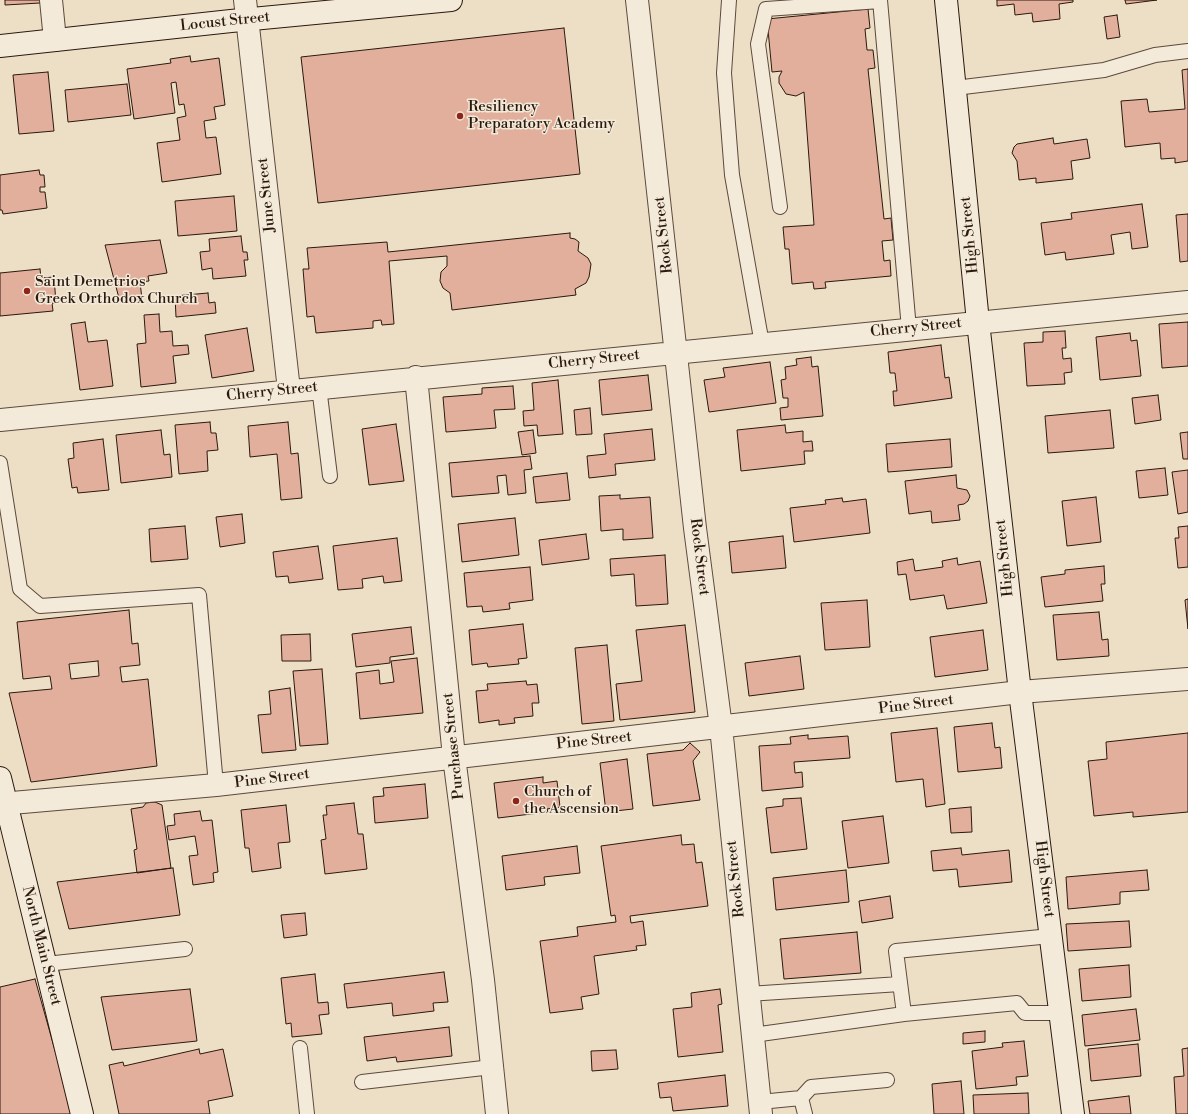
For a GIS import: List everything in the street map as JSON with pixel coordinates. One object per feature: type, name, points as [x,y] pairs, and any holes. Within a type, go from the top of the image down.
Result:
[{"type":"street","points":[[50,0],[56,40]]},
{"type":"street","name":"Locust Street","points":[[0,46],[56,40],[246,10],[450,0]]},
{"type":"street","name":"Rock Street","points":[[637,0],[695,528],[721,728],[761,1108]]},
{"type":"street","name":"High Street","points":[[946,0],[978,322],[1020,692],[1073,1114]]},
{"type":"street","name":"June Street","points":[[246,10],[289,390]]},
{"type":"street","name":"Cherry Street","points":[[0,420],[416,377],[1188,302]]},
{"type":"street","name":"Purchase Street","points":[[416,377],[454,756],[483,980],[497,1114]]},
{"type":"street","name":"Pine Street","points":[[3,804],[216,785],[454,756],[721,728],[1020,692],[1188,679]]},
{"type":"street","name":"North Main Street","points":[[0,778],[3,804],[46,964],[82,1114]]},
{"type":"lane","points":[[729,0],[724,73],[732,175],[762,344]]},
{"type":"lane","points":[[780,207],[758,44],[766,9],[880,0],[909,329]]},
{"type":"lane","points":[[955,88],[1104,70],[1154,56],[1188,51]]},
{"type":"lane","points":[[320,387],[330,476]]},
{"type":"lane","points":[[0,463],[20,589],[40,606],[199,595],[216,785]]},
{"type":"lane","points":[[904,1014],[896,951],[1051,936]]},
{"type":"lane","points":[[46,964],[185,949]]},
{"type":"lane","points":[[748,994],[900,984]]},
{"type":"lane","points":[[753,1034],[904,1014],[1017,1003],[1025,1013],[1060,1013]]},
{"type":"lane","points":[[300,1048],[307,1114]]},
{"type":"lane","points":[[362,1082],[492,1067]]},
{"type":"lane","points":[[761,1108],[801,1098],[811,1088],[887,1080]]},
{"type":"lane","points":[[801,1098],[805,1114]]},
{"type":"building","points":[[5,0],[40,0],[40,3],[5,5]]},
{"type":"building","points":[[997,0],[1073,0],[1073,2],[1059,4],[1060,19],[1033,22],[1032,13],[1015,15],[1014,4],[997,6]]},
{"type":"building","points":[[1125,0],[1157,0],[1126,4]]},
{"type":"building","points":[[868,9],[870,28],[865,29],[867,50],[873,50],[875,68],[868,69],[884,219],[891,218],[893,240],[882,241],[884,261],[890,260],[891,276],[825,282],[826,288],[814,289],[813,282],[792,284],[789,249],[785,249],[783,227],[814,225],[804,92],[796,96],[786,94],[779,83],[779,77],[782,71],[772,72],[767,19]]},
{"type":"building","points":[[1117,15],[1120,37],[1107,39],[1104,17]]},
{"type":"building","name":"Resiliency Preparatory Academy","points":[[564,28],[580,174],[318,203],[301,57]]},
{"type":"building","points":[[190,56],[191,62],[219,58],[225,105],[214,107],[216,119],[204,121],[206,138],[216,137],[221,174],[162,182],[157,143],[180,140],[177,118],[186,116],[184,104],[179,105],[176,82],[171,83],[175,113],[134,119],[127,69],[171,63],[170,59]]},
{"type":"building","points":[[1188,69],[1188,161],[1175,163],[1175,158],[1161,159],[1160,143],[1125,147],[1121,101],[1147,99],[1149,112],[1185,109],[1182,70]]},
{"type":"building","points":[[48,72],[54,131],[19,134],[13,75]]},
{"type":"building","points":[[127,84],[131,115],[68,122],[65,90]]},
{"type":"building","points":[[1053,138],[1054,144],[1087,139],[1090,158],[1071,161],[1073,179],[1036,183],[1036,178],[1019,180],[1017,161],[1012,153],[1014,147],[1017,144]]},
{"type":"building","points":[[39,170],[40,175],[44,175],[45,187],[40,187],[40,192],[45,192],[47,208],[3,214],[2,210],[0,210],[0,175]]},
{"type":"building","points":[[234,196],[237,231],[178,236],[175,201]]},
{"type":"building","points":[[1142,204],[1148,247],[1132,249],[1130,232],[1111,235],[1114,254],[1066,260],[1065,252],[1045,255],[1041,223],[1072,219],[1071,213]]},
{"type":"building","points":[[1188,214],[1188,261],[1180,262],[1176,215]]},
{"type":"building","points":[[570,233],[570,238],[579,242],[578,251],[588,258],[591,264],[589,277],[586,283],[575,289],[576,295],[452,310],[450,293],[443,288],[440,281],[441,272],[447,266],[447,256],[389,261],[394,324],[382,325],[381,320],[373,321],[373,328],[316,333],[314,316],[307,317],[303,269],[309,269],[307,248],[387,242],[388,252]]},
{"type":"building","points":[[241,236],[243,252],[247,252],[248,260],[244,260],[246,276],[213,279],[212,268],[202,270],[200,252],[210,251],[209,239]]},
{"type":"building","points":[[160,240],[167,273],[148,276],[149,281],[140,282],[142,299],[120,302],[105,245]]},
{"type":"building","name":"Saint Demetrios Greek Orthodox Church","points":[[40,269],[41,278],[54,277],[56,303],[52,303],[53,311],[0,316],[0,273]]},
{"type":"building","points":[[208,293],[209,303],[215,302],[216,313],[176,317],[175,296]]},
{"type":"building","points":[[159,314],[160,332],[172,331],[173,346],[188,345],[189,354],[173,356],[176,383],[141,387],[137,344],[146,343],[144,315]]},
{"type":"building","points":[[85,322],[88,342],[107,340],[113,386],[80,390],[71,324]]},
{"type":"building","points":[[1188,322],[1188,366],[1162,368],[1159,324]]},
{"type":"building","points":[[247,328],[254,371],[212,378],[205,335]]},
{"type":"building","points":[[1065,331],[1066,348],[1062,348],[1063,359],[1071,358],[1072,372],[1064,373],[1065,384],[1027,386],[1024,343],[1043,342],[1043,332]]},
{"type":"building","points":[[1130,333],[1131,341],[1137,340],[1141,376],[1100,380],[1096,337]]},
{"type":"building","points":[[941,345],[945,378],[949,377],[952,398],[894,406],[893,391],[897,391],[895,373],[890,373],[888,352]]},
{"type":"building","points":[[811,357],[812,367],[818,366],[823,416],[781,420],[780,408],[788,407],[788,398],[783,398],[781,380],[786,379],[785,367],[797,365],[796,359]]},
{"type":"building","points":[[770,362],[776,403],[709,412],[704,380],[725,377],[723,368]]},
{"type":"building","points":[[648,375],[652,410],[602,415],[599,380]]},
{"type":"building","points":[[558,380],[563,434],[538,436],[537,425],[524,426],[523,411],[534,410],[532,383]]},
{"type":"building","points":[[513,386],[515,409],[494,410],[496,428],[446,432],[443,397],[482,394],[482,388]]},
{"type":"building","points":[[1158,395],[1161,420],[1135,424],[1132,398]]},
{"type":"building","points":[[590,408],[592,434],[576,435],[574,410]]},
{"type":"building","points":[[1110,410],[1114,448],[1048,453],[1045,416]]},
{"type":"building","points":[[210,422],[211,433],[216,433],[218,450],[207,451],[208,471],[179,474],[175,425]]},
{"type":"building","points":[[288,422],[291,454],[298,453],[302,498],[281,500],[277,454],[250,457],[248,426]]},
{"type":"building","points":[[396,424],[404,481],[369,485],[362,429]]},
{"type":"building","points":[[785,425],[786,433],[803,431],[803,442],[812,441],[813,451],[804,451],[805,464],[741,471],[737,430]]},
{"type":"building","points":[[652,429],[655,460],[615,464],[616,475],[589,478],[587,456],[606,454],[604,434]]},
{"type":"building","points":[[161,430],[164,455],[170,454],[172,477],[121,483],[116,435]]},
{"type":"building","points":[[533,430],[536,453],[522,455],[518,432]]},
{"type":"building","points":[[1188,432],[1188,459],[1183,459],[1180,433]]},
{"type":"building","points":[[103,439],[109,490],[78,493],[77,487],[72,488],[68,459],[74,458],[73,443]]},
{"type":"building","points":[[950,439],[952,467],[888,472],[886,444]]},
{"type":"building","points":[[530,456],[532,469],[524,470],[526,493],[508,495],[506,475],[497,476],[499,493],[452,497],[449,463]]},
{"type":"building","points":[[1165,468],[1168,495],[1139,498],[1136,471]]},
{"type":"building","points":[[1188,470],[1188,512],[1178,514],[1172,472]]},
{"type":"building","points":[[567,473],[570,500],[536,503],[533,477]]},
{"type":"building","points":[[956,475],[957,488],[967,490],[970,496],[968,501],[964,504],[958,505],[960,520],[932,523],[931,511],[909,514],[905,481]]},
{"type":"building","points":[[620,495],[620,499],[650,497],[653,538],[623,540],[623,529],[601,531],[599,496]]},
{"type":"building","points":[[1096,497],[1101,542],[1067,546],[1062,501]]},
{"type":"building","points":[[842,498],[843,502],[866,499],[870,533],[794,542],[790,508],[826,504],[825,500]]},
{"type":"building","points":[[242,514],[245,543],[220,547],[216,517]]},
{"type":"building","points":[[515,518],[519,555],[462,562],[458,524]]},
{"type":"building","points":[[185,526],[188,559],[151,562],[149,529]]},
{"type":"building","points":[[1188,526],[1188,567],[1178,568],[1175,538],[1179,538],[1178,527]]},
{"type":"building","points":[[586,534],[589,559],[542,565],[539,540]]},
{"type":"building","points":[[783,536],[786,568],[732,573],[729,542]]},
{"type":"building","points":[[397,538],[402,581],[384,583],[383,576],[362,579],[363,588],[338,590],[333,546]]},
{"type":"building","points":[[318,546],[323,579],[289,583],[288,576],[276,577],[273,552]]},
{"type":"building","points":[[665,555],[668,604],[636,606],[634,574],[611,576],[610,559]]},
{"type":"building","points":[[957,558],[958,565],[980,561],[987,603],[947,609],[944,595],[910,600],[906,574],[898,575],[897,562],[913,559],[915,571],[943,567],[942,561]]},
{"type":"building","points":[[1104,566],[1105,584],[1101,584],[1103,601],[1045,607],[1041,577],[1065,574],[1065,570]]},
{"type":"building","points":[[530,567],[533,600],[509,603],[510,609],[483,612],[482,606],[467,607],[464,573]]},
{"type":"building","points":[[1188,599],[1188,629],[1185,600]]},
{"type":"building","points":[[867,600],[870,647],[825,650],[821,603]]},
{"type":"building","points":[[129,610],[132,644],[138,643],[140,665],[120,667],[122,682],[148,679],[157,766],[31,782],[9,693],[52,689],[50,676],[23,679],[17,622]],"holes":[[[98,661],[99,676],[71,679],[69,664]]]},
{"type":"building","points":[[1099,612],[1102,640],[1108,639],[1109,656],[1057,660],[1053,615]]},
{"type":"building","points":[[523,624],[527,658],[518,659],[519,664],[488,667],[487,663],[472,665],[469,630]]},
{"type":"building","points":[[685,625],[695,712],[620,720],[616,684],[642,681],[636,630]]},
{"type":"building","points":[[411,627],[414,654],[390,657],[390,663],[356,667],[352,634]]},
{"type":"building","points":[[983,630],[988,670],[935,677],[930,637]]},
{"type":"building","points":[[310,634],[311,661],[282,661],[281,635]]},
{"type":"building","points":[[607,645],[614,721],[582,724],[575,648]]},
{"type":"building","points":[[800,656],[804,689],[749,696],[745,663]]},
{"type":"building","points":[[417,658],[423,713],[360,719],[356,673],[379,670],[380,684],[394,682],[391,661]]},
{"type":"building","points":[[322,669],[328,744],[300,746],[293,671]]},
{"type":"building","points":[[526,681],[527,685],[537,684],[539,703],[532,703],[533,716],[514,718],[515,723],[499,725],[499,720],[479,723],[476,691],[488,690],[487,684]]},
{"type":"building","points":[[290,688],[296,750],[262,753],[258,715],[271,714],[269,691]]},
{"type":"building","points":[[992,723],[995,748],[1000,747],[1002,768],[958,772],[954,727]]},
{"type":"building","points":[[937,728],[945,804],[926,807],[923,779],[896,782],[891,733]]},
{"type":"building","points":[[1188,733],[1188,812],[1133,817],[1133,812],[1094,816],[1088,761],[1107,759],[1106,742]]},
{"type":"building","points":[[808,735],[808,739],[848,736],[850,758],[794,762],[795,773],[802,772],[803,787],[762,791],[759,746],[791,744],[790,737]]},
{"type":"building","points":[[690,743],[700,752],[693,761],[700,800],[653,806],[647,754],[683,750]]},
{"type":"building","points":[[627,759],[633,809],[606,812],[600,763]]},
{"type":"building","points":[[543,777],[543,783],[557,781],[560,807],[547,809],[548,812],[498,818],[494,783]]},
{"type":"building","points":[[425,784],[428,818],[375,823],[373,797],[384,796],[383,788]]},
{"type":"building","points":[[801,798],[807,849],[771,853],[766,808],[783,806],[783,799]]},
{"type":"building","points":[[155,802],[162,805],[171,868],[137,873],[134,850],[137,849],[131,809],[143,807],[146,803]]},
{"type":"building","points":[[354,803],[358,834],[363,834],[367,869],[325,874],[321,840],[326,839],[323,815],[327,815],[326,806]]},
{"type":"building","points":[[286,805],[290,842],[278,843],[281,868],[252,872],[249,848],[245,848],[241,810]]},
{"type":"building","points":[[971,807],[972,832],[951,833],[949,809]]},
{"type":"building","points":[[200,811],[202,821],[212,820],[218,872],[213,873],[214,882],[193,885],[189,856],[198,855],[195,836],[169,840],[167,826],[175,825],[174,814]]},
{"type":"building","points":[[883,816],[889,863],[848,868],[842,821]]},
{"type":"building","points":[[681,835],[682,845],[694,844],[696,863],[702,862],[708,906],[630,916],[631,923],[643,921],[646,945],[636,946],[637,950],[594,956],[599,994],[581,997],[583,1009],[550,1013],[540,941],[578,936],[577,927],[616,922],[615,915],[611,916],[601,846]]},
{"type":"building","points":[[577,846],[580,873],[544,877],[545,885],[506,890],[502,856]]},
{"type":"building","points":[[961,848],[962,855],[1009,850],[1012,882],[959,887],[957,869],[933,871],[931,851]]},
{"type":"building","points":[[173,868],[180,915],[69,929],[57,882]]},
{"type":"building","points":[[846,870],[849,902],[776,910],[773,878]]},
{"type":"building","points":[[1147,870],[1149,890],[1120,892],[1120,904],[1068,909],[1066,877]]},
{"type":"building","points":[[890,896],[893,918],[862,923],[859,901]]},
{"type":"building","points":[[305,913],[307,935],[284,938],[281,915]]},
{"type":"building","points":[[1129,921],[1131,947],[1068,951],[1066,924]]},
{"type":"building","points":[[857,932],[861,973],[784,979],[780,939]]},
{"type":"building","points":[[1129,965],[1131,997],[1082,1001],[1079,969]]},
{"type":"building","points":[[444,972],[448,1002],[433,1003],[434,1011],[393,1016],[392,1003],[347,1008],[344,984]]},
{"type":"building","points":[[315,974],[318,1003],[328,1002],[329,1014],[319,1015],[322,1034],[292,1037],[291,1023],[286,1024],[281,978]]},
{"type":"building","points":[[35,979],[56,1054],[62,1052],[77,1114],[0,1114],[0,987]]},
{"type":"building","points":[[190,989],[197,1041],[112,1050],[101,997]]},
{"type":"building","points":[[720,989],[722,1004],[718,1005],[723,1052],[678,1057],[673,1009],[692,1007],[691,993]]},
{"type":"building","points":[[1136,1009],[1140,1040],[1085,1046],[1082,1015]]},
{"type":"building","points":[[449,1027],[452,1056],[397,1062],[396,1057],[367,1061],[364,1037]]},
{"type":"building","points":[[985,1031],[985,1042],[963,1044],[963,1033]]},
{"type":"building","points":[[1024,1041],[1028,1076],[1016,1077],[1017,1085],[976,1089],[972,1051],[1003,1047],[1002,1043]]},
{"type":"building","points":[[1138,1044],[1141,1076],[1091,1081],[1088,1049]]},
{"type":"building","points":[[1188,1048],[1188,1114],[1176,1114],[1174,1077],[1184,1076],[1182,1049]]},
{"type":"building","points":[[199,1049],[200,1054],[223,1049],[233,1096],[208,1101],[210,1114],[119,1114],[109,1065],[123,1062],[124,1066]]},
{"type":"building","points":[[616,1050],[618,1069],[592,1071],[591,1051]]},
{"type":"building","points":[[725,1075],[728,1106],[673,1111],[671,1097],[660,1098],[658,1083]]},
{"type":"building","points":[[961,1081],[964,1114],[934,1114],[932,1084]]},
{"type":"building","points":[[1028,1093],[1029,1114],[974,1114],[973,1095]]},
{"type":"building","points":[[1129,1096],[1131,1114],[1090,1114],[1088,1101]]},
{"type":"place","name":"Resiliency Preparatory Academy","points":[[460,116]]},
{"type":"place","name":"Saint Demetrios Greek Orthodox Church","points":[[27,291]]},
{"type":"place","name":"Church of the Ascension","points":[[516,801]]}]
